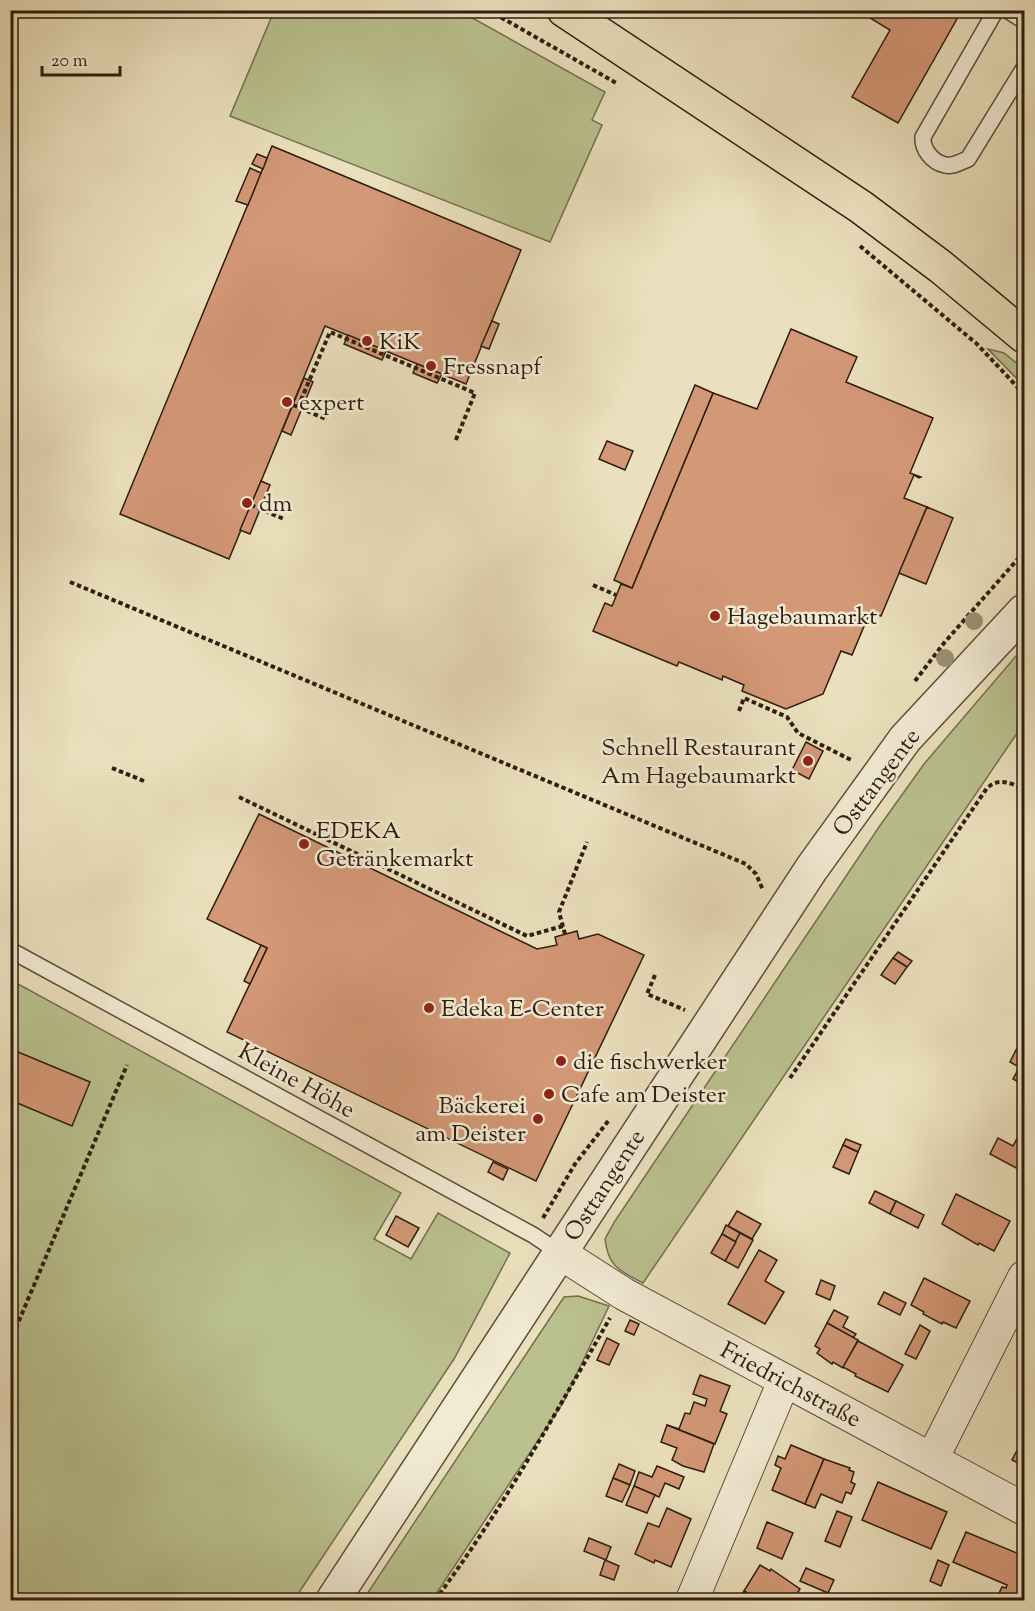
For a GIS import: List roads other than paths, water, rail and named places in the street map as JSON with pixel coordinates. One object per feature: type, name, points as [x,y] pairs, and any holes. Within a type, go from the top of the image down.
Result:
[{"type":"highway","points":[[564,10],[861,207],[941,267],[1024,336]]},
{"type":"street","name":"Osttangente","points":[[333,1600],[812,868],[905,739],[1024,611]]},
{"type":"street","name":"Friedrichstraße","points":[[560,1253],[624,1294],[1024,1509]]},
{"type":"street","points":[[932,1459],[1024,1277]]},
{"type":"street","points":[[692,1600],[784,1381]]},
{"type":"lane","points":[[996,10],[923,137],[922,145],[927,153],[946,165],[968,159],[1024,68]]},
{"type":"lane","points":[[1007,10],[1024,21]]},
{"type":"lane","name":"Kleine Höhe","points":[[10,950],[512,1224],[560,1253]]},
{"type":"place","name":"KiK","points":[[367,341]]},
{"type":"place","name":"Fressnapf","points":[[431,366]]},
{"type":"place","name":"expert","points":[[287,402]]},
{"type":"place","name":"dm","points":[[247,503]]},
{"type":"place","name":"Hagebaumarkt","points":[[715,616]]},
{"type":"place","name":"Schnell Restaurant Am Hagebaumarkt","points":[[808,761]]},
{"type":"place","name":"EDEKA Getränkemarkt","points":[[304,844]]},
{"type":"place","name":"Edeka E-Center","points":[[429,1008]]},
{"type":"place","name":"die fischwerker","points":[[561,1061]]},
{"type":"place","name":"Cafe am Deister","points":[[549,1094]]},
{"type":"place","name":"Bäckerei am Deister","points":[[538,1119]]}]
